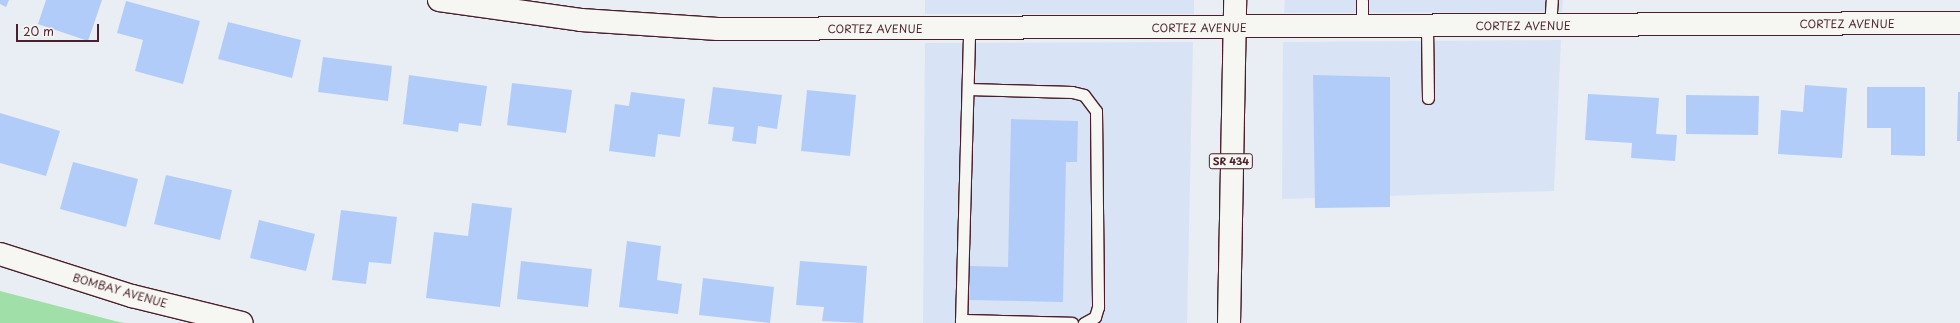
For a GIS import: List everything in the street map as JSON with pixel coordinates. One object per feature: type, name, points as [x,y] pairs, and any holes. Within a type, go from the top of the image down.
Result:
[{"type":"street","name":"CORTEZ AVENUE","points":[[439,0],[581,20],[718,29],[1234,28],[1960,23]]},
{"type":"street","name":"SR 434","points":[[1228,323],[1235,0]]},
{"type":"street","name":"BOMBAY AVENUE","points":[[0,254],[132,296],[242,323]]},
{"type":"lane","points":[[1362,0],[1362,27]]},
{"type":"lane","points":[[1550,26],[1552,0]]},
{"type":"lane","points":[[1427,27],[1428,98]]},
{"type":"lane","points":[[969,29],[961,321],[1072,323]]},
{"type":"lane","points":[[968,89],[1072,92],[1084,95],[1096,111],[1098,307],[1095,317],[1084,323]]},
{"type":"shaded area","points":[[925,0],[1194,0],[1194,14],[925,14]]},
{"type":"shaded area","points":[[1285,0],[1563,0],[1562,12],[1284,13]]},
{"type":"shaded area","points":[[1561,40],[1554,191],[1282,199],[1283,42]]},
{"type":"shaded area","points":[[1193,42],[1187,323],[923,323],[925,43]]},
{"type":"green space","points":[[0,291],[115,321],[125,323],[0,323]]},
{"type":"building","points":[[0,0],[9,0],[6,7],[0,4]]},
{"type":"building","points":[[46,0],[102,0],[88,41],[38,24]]},
{"type":"building","points":[[126,1],[200,21],[183,84],[135,71],[143,40],[117,33]]},
{"type":"building","points":[[228,22],[301,40],[292,78],[218,59]]},
{"type":"building","points":[[323,57],[392,66],[388,101],[318,92]]},
{"type":"building","points":[[409,75],[487,86],[481,126],[459,123],[458,132],[403,124]]},
{"type":"building","points":[[1313,75],[1390,77],[1390,207],[1315,208]]},
{"type":"building","points":[[512,83],[572,90],[566,133],[507,125]]},
{"type":"building","points":[[1805,85],[1847,88],[1842,158],[1778,154],[1781,110],[1803,112]]},
{"type":"building","points":[[713,87],[782,95],[777,129],[758,126],[756,144],[732,141],[734,127],[708,124]]},
{"type":"building","points":[[1867,87],[1925,87],[1925,156],[1891,155],[1891,128],[1867,128]]},
{"type":"building","points":[[807,90],[856,95],[850,156],[801,151]]},
{"type":"building","points":[[631,92],[685,99],[680,137],[658,134],[655,157],[609,151],[615,104],[629,106]]},
{"type":"building","points":[[1958,92],[1960,92],[1960,141],[1957,141]]},
{"type":"building","points":[[1588,94],[1659,98],[1656,134],[1677,135],[1675,161],[1631,158],[1632,143],[1585,140]]},
{"type":"building","points":[[1686,95],[1759,96],[1758,135],[1686,134]]},
{"type":"building","points":[[0,113],[60,131],[46,176],[0,163]]},
{"type":"building","points":[[1011,119],[1078,121],[1077,162],[1066,162],[1063,302],[969,300],[970,266],[1008,267]]},
{"type":"building","points":[[73,162],[138,179],[126,227],[60,209]]},
{"type":"building","points":[[166,175],[232,190],[220,240],[154,224]]},
{"type":"building","points":[[472,203],[512,208],[500,307],[426,298],[434,232],[468,236]]},
{"type":"building","points":[[341,210],[397,217],[391,264],[369,262],[366,284],[332,280]]},
{"type":"building","points":[[259,220],[315,234],[306,271],[250,258]]},
{"type":"building","points":[[627,241],[661,246],[657,280],[682,284],[678,314],[619,307]]},
{"type":"building","points":[[521,261],[592,269],[588,307],[517,299]]},
{"type":"building","points":[[800,261],[867,266],[863,323],[822,321],[824,307],[796,305]]},
{"type":"building","points":[[703,278],[774,287],[770,323],[699,315]]}]
